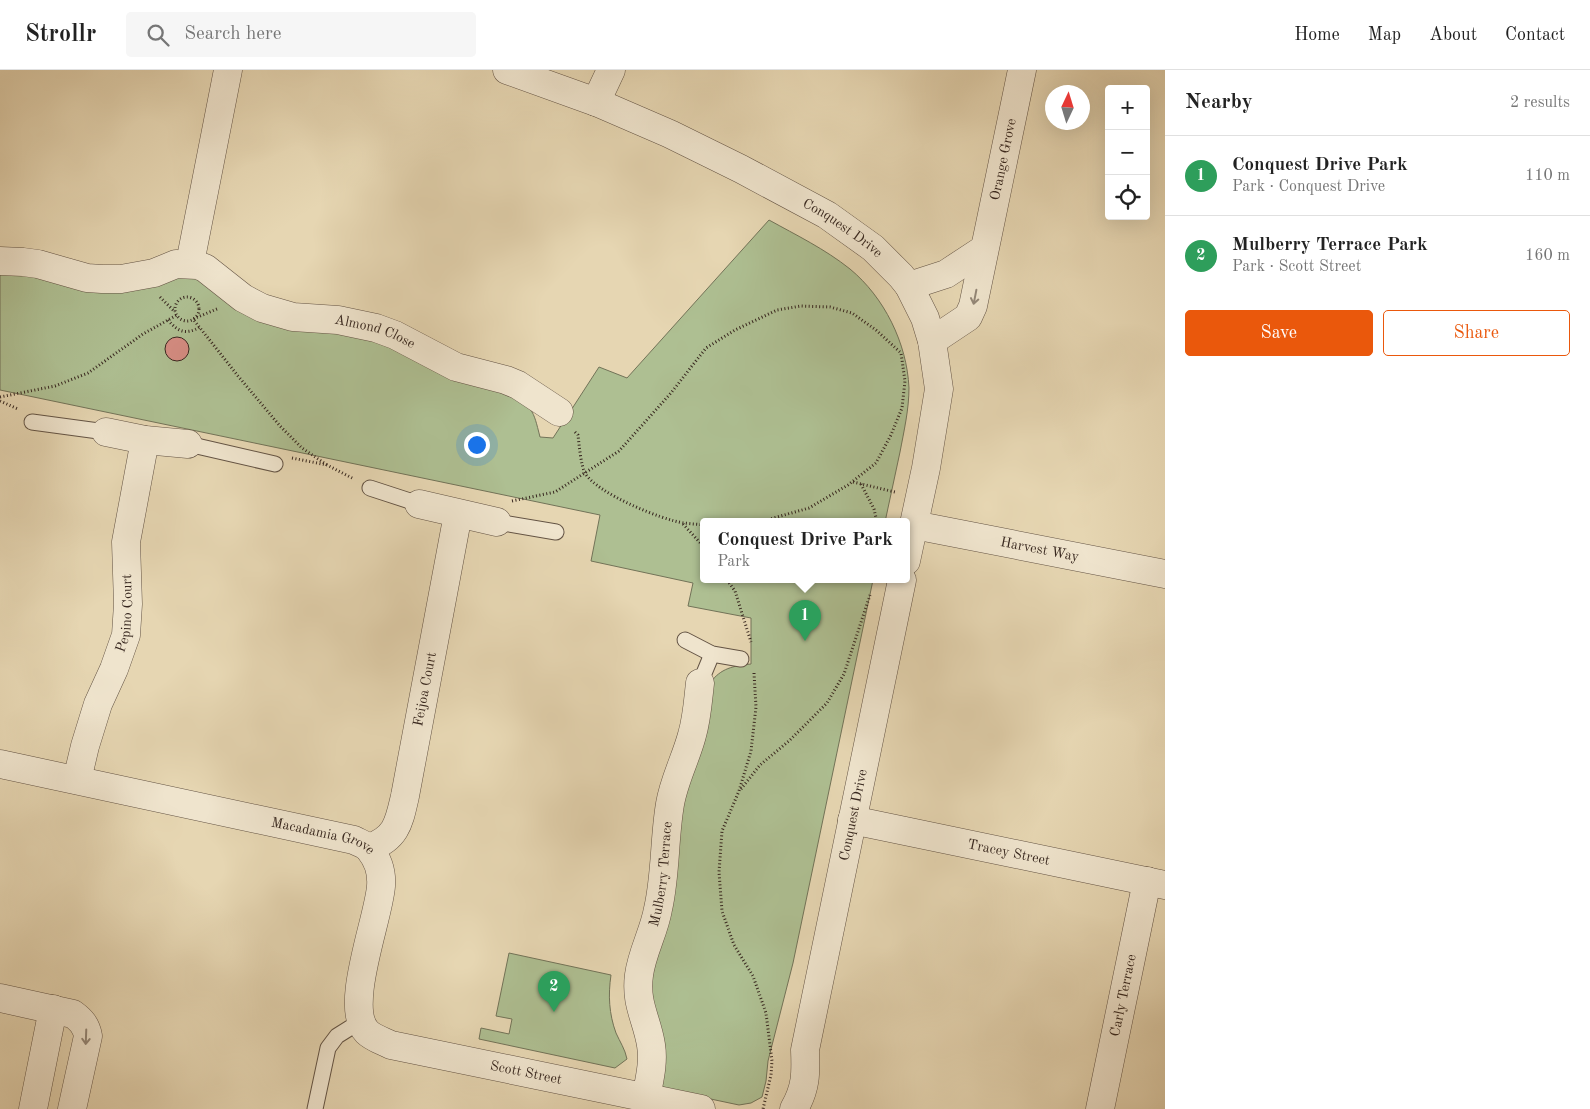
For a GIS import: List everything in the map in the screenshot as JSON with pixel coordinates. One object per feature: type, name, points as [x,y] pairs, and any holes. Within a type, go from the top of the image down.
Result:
[{"type":"street","points":[[0,262],[38,264],[87,278],[102,279],[138,276],[154,273],[176,264],[190,263],[228,70]]},
{"type":"street","name":"Conquest Drive","points":[[507,70],[596,102],[670,134],[827,215],[873,248],[909,286],[925,318],[932,340],[939,389],[936,416],[910,543]]},
{"type":"street","points":[[596,102],[611,70]]},
{"type":"street","name":"Orange Grove","points":[[932,340],[968,316],[973,306],[1022,70]]},
{"type":"street","points":[[909,286],[946,274],[984,249]]},
{"type":"street","name":"Almond Close","points":[[190,263],[205,268],[242,298],[262,308],[293,317],[338,320],[376,328],[395,335],[456,367],[518,385],[558,412]]},
{"type":"street","points":[[106,432],[145,440],[188,444]]},
{"type":"street","name":"Pepino Court","points":[[77,780],[98,704],[114,669],[126,635],[128,604],[126,542],[145,440]]},
{"type":"street","points":[[418,504],[458,514],[502,512]]},
{"type":"street","name":"Feijoa Court","points":[[369,848],[381,844],[392,835],[399,820],[458,514]]},
{"type":"street","name":"Harvest Way","points":[[914,525],[1165,574]]},
{"type":"street","name":"Conquest Drive","points":[[794,1109],[803,1090],[806,1078],[805,1050],[901,583]]},
{"type":"street","name":"Mulberry Terrace","points":[[646,1098],[652,1061],[651,1044],[640,1006],[638,990],[639,973],[658,913],[662,890],[670,802],[693,734],[700,683]]},
{"type":"street","name":"Macadamia Grove","points":[[0,764],[337,835],[354,840],[369,848],[379,864],[381,885],[358,1002],[361,1021]]},
{"type":"street","name":"Tracey Street","points":[[852,820],[1156,883]]},
{"type":"street","name":"Carly Terrace","points":[[1100,1109],[1156,883]]},
{"type":"street","points":[[0,998],[73,1014],[82,1021],[88,1036],[72,1109]]},
{"type":"street","points":[[33,1109],[54,1009]]},
{"type":"street","name":"Scott Street","points":[[361,1021],[366,1031],[391,1045],[701,1109]]},
{"type":"street","name":"Conquest Drive","points":[[775,1109],[805,1050]]},
{"type":"lane","points":[[32,422],[106,432]]},
{"type":"lane","points":[[188,444],[275,464]]},
{"type":"lane","points":[[370,488],[418,504]]},
{"type":"lane","points":[[502,512],[556,532]]},
{"type":"lane","points":[[685,640],[712,654],[747,655]]},
{"type":"lane","name":"Mulberry Terrace","points":[[700,683],[712,654]]},
{"type":"lane","points":[[315,1109],[323,1064],[328,1048],[337,1036],[361,1021]]},
{"type":"path","points":[[189,297],[196,302],[198,308],[193,319],[182,320],[177,315],[175,308],[178,301],[189,297]]},
{"type":"path","points":[[502,512],[555,492],[619,451],[671,393],[706,348],[735,330],[777,310],[801,306],[830,307],[852,313],[876,330],[901,353],[905,381],[902,408],[891,435],[876,463],[852,481],[809,508],[774,518]]},
{"type":"path","points":[[0,396],[55,386],[88,373],[143,334],[177,315]]},
{"type":"path","points":[[193,319],[280,426],[302,448],[327,465],[370,488]]},
{"type":"path","points":[[168,320],[181,331],[192,332],[200,328]]},
{"type":"path","points":[[558,412],[578,435],[585,473],[597,485],[620,500],[683,523],[700,525]]},
{"type":"path","points":[[275,464],[287,458],[327,465]]},
{"type":"path","points":[[852,481],[919,497]]},
{"type":"path","points":[[861,483],[874,509],[876,518]]},
{"type":"path","points":[[683,523],[700,542]]},
{"type":"path","points":[[730,583],[735,591],[750,634],[747,655]]},
{"type":"path","points":[[739,791],[760,765],[790,740],[827,703],[844,674],[873,588]]},
{"type":"path","points":[[754,669],[756,707],[751,751],[739,791],[722,831],[719,872],[722,911],[734,945],[752,976],[766,1014],[772,1061],[771,1075],[763,1109]]},
{"type":"green space","points":[[769,220],[831,255],[862,280],[892,322],[904,354],[907,371],[909,396],[907,412],[886,518],[700,518],[700,583],[872,583],[793,963],[768,1061],[762,1097],[751,1103],[739,1105],[668,1090],[660,1085],[648,1004],[675,835],[710,683],[723,671],[751,664],[751,618],[688,606],[693,583],[591,561],[600,515],[0,390],[0,272],[185,274],[374,336],[507,393],[531,410],[536,420],[540,437],[553,438],[599,367],[627,378]]},
{"type":"green space","points":[[509,953],[611,975],[609,997],[612,1019],[627,1059],[615,1068],[479,1039],[481,1028],[509,1034],[512,1019],[496,1016]]},
{"type":"building","points":[[177,337],[182,338],[188,344],[188,354],[182,360],[177,361],[172,360],[166,354],[165,349],[166,344],[172,338]]},
{"type":"place","name":"Conquest Drive Park","points":[[805,641]]},
{"type":"place","name":"Mulberry Terrace Park","points":[[554,1012]]}]
